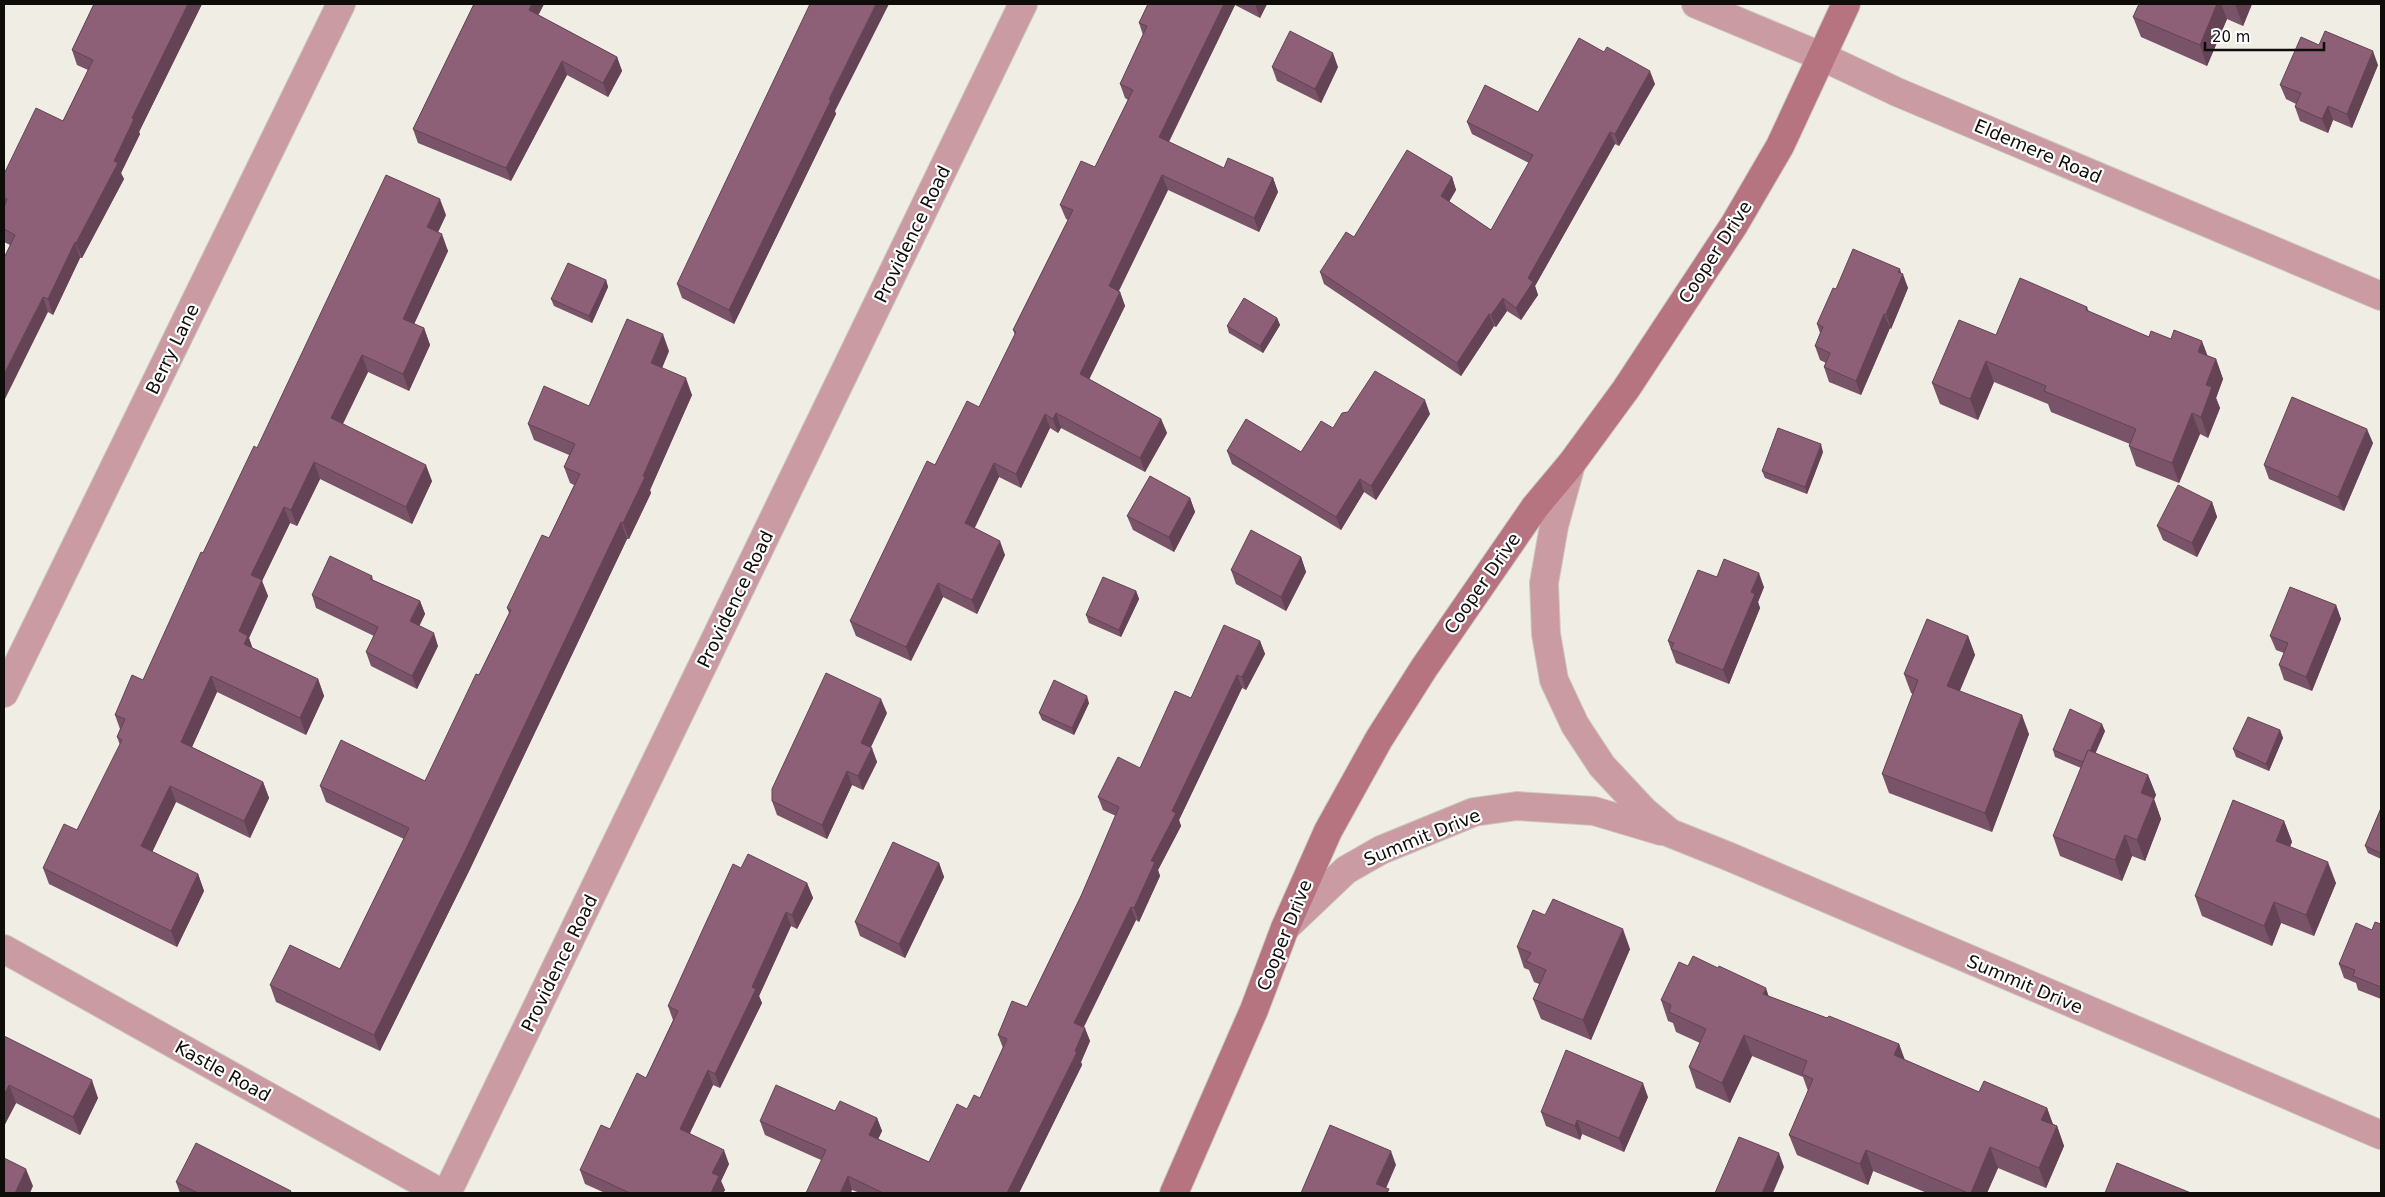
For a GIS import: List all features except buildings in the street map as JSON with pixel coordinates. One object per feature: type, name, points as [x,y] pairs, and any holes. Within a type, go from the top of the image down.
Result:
[{"type":"main road","name":"Cooper Drive","points":[[1174,1193],[1254,1010],[1285,928],[1328,831],[1379,739],[1479,587],[1535,507],[1571,464],[1626,389],[1734,225],[1780,146],[1846,4]]},
{"type":"street","name":"Berry Lane","points":[[4,693],[341,4]]},
{"type":"street","name":"Providence Road","points":[[447,1193],[1024,4]]},
{"type":"street","name":"Eldemere Road","points":[[1696,4],[1823,57],[1897,92],[2381,296]]},
{"type":"street","name":"Summit Drive","points":[[1571,464],[1554,526],[1544,583],[1546,634],[1554,680],[1575,725],[1602,766],[1644,811],[1670,833]]},
{"type":"street","name":"Summit Drive","points":[[1285,928],[1346,870],[1381,850],[1474,812],[1517,806],[1594,811],[1670,833],[1730,857],[2381,1135]]},
{"type":"street","name":"Kastle Road","points":[[4,949],[441,1193]]}]
